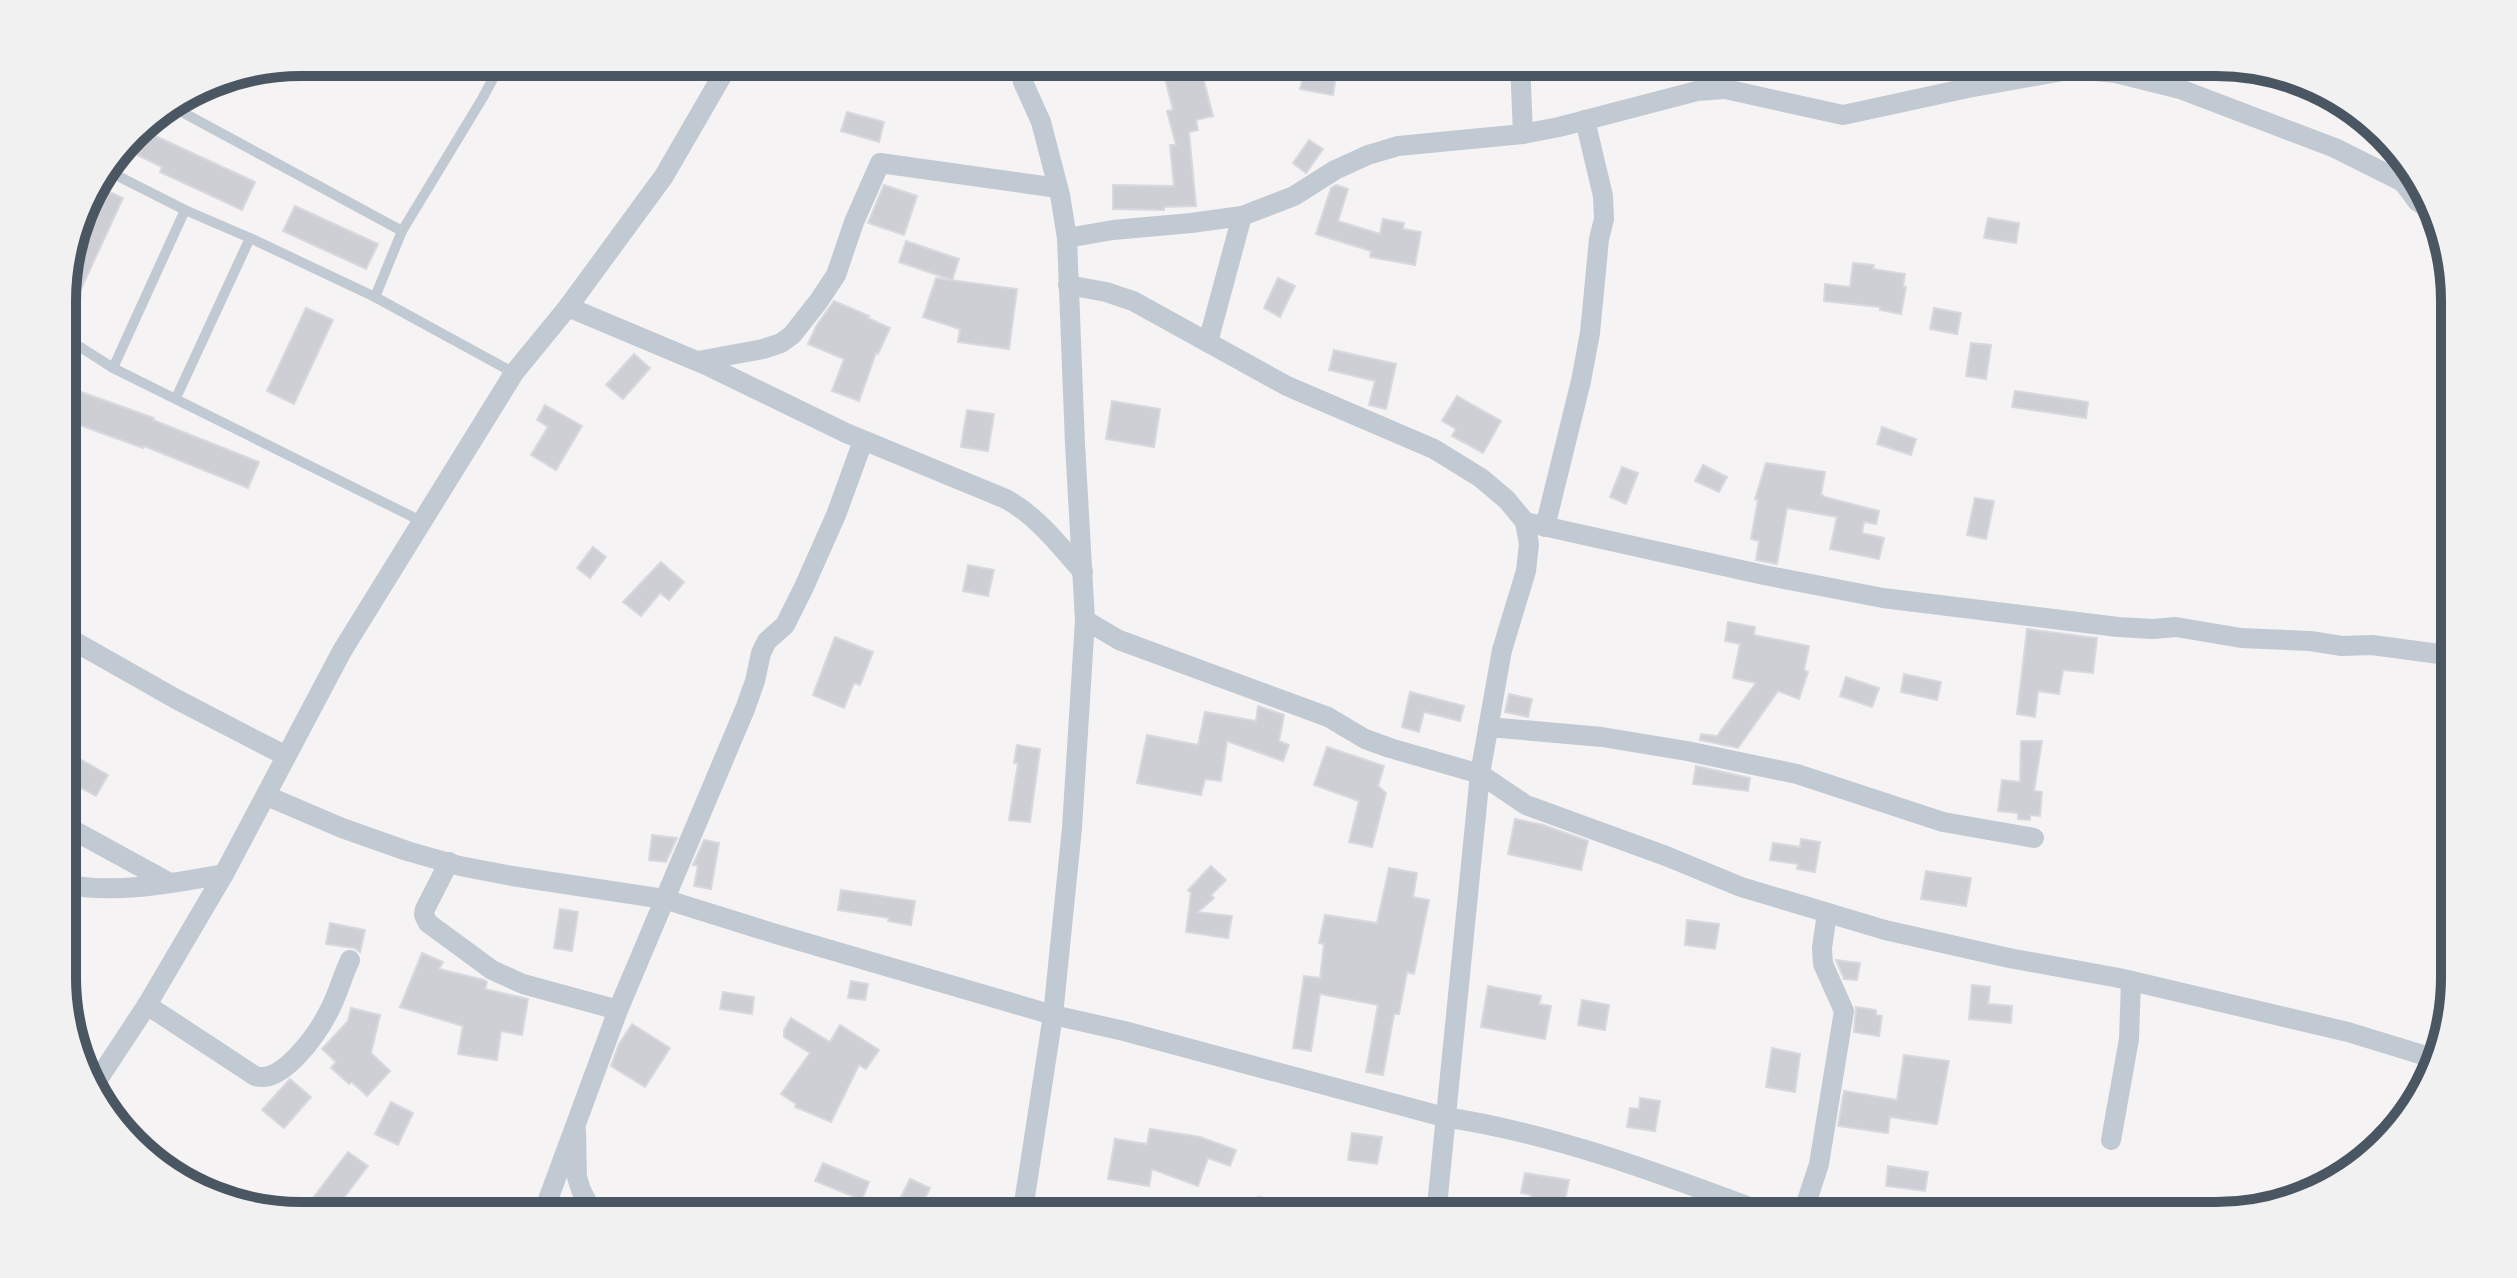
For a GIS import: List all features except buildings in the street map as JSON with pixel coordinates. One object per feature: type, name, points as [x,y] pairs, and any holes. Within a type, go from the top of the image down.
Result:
[{"type":"street","points":[[100,1077],[147,1005],[224,874],[342,651],[514,373],[568,307],[664,176],[722,76]]},
{"type":"street","points":[[1022,76],[1041,122],[1067,238],[1085,620],[1076,784],[1053,1015],[1024,1202]]},
{"type":"street","points":[[1521,76],[1523,134]]},
{"type":"street","points":[[1067,238],[1242,216],[1294,196],[1335,170],[1368,155],[1398,146],[1523,134],[1697,91],[1717,89],[1763,96],[1822,112],[1852,114],[2026,76]]},
{"type":"street","points":[[2128,76],[2180,89],[2335,148],[2403,182],[2418,201]]},
{"type":"street","points":[[1545,527],[1590,333],[1605,207],[1585,120]]},
{"type":"street","points":[[698,361],[763,349],[781,343],[792,335],[836,275],[854,222],[880,163],[1058,188]]},
{"type":"street","points":[[1208,342],[1242,216]]},
{"type":"street","points":[[1068,285],[1133,301],[1252,369],[1434,449],[1481,478],[1507,500],[1525,522],[1529,544],[1526,571],[1502,650],[1480,774],[1437,1202]]},
{"type":"street","points":[[568,307],[698,361],[863,441],[1017,505],[1050,535],[1083,572]]},
{"type":"street","points":[[547,1202],[618,1010],[745,709],[761,653],[767,641],[785,625],[804,587],[836,515],[863,441]]},
{"type":"street","points":[[1525,522],[1883,598],[2118,627],[2176,627],[2241,638],[2310,641],[2342,646],[2372,645],[2441,654]]},
{"type":"street","points":[[1085,620],[1119,640],[1328,717],[1365,739],[1480,774],[1526,805],[1544,813],[1666,856],[1741,887],[1885,930],[2131,981],[2348,1032],[2426,1056]]},
{"type":"street","points":[[76,642],[286,756]]},
{"type":"street","points":[[1488,727],[1602,737],[1687,751],[1797,774],[1943,822],[2034,838]]},
{"type":"street","points":[[267,796],[407,851],[512,876],[664,899],[1053,1015],[1124,1031],[1444,1117],[1495,1124],[1541,1135],[1735,1202]]},
{"type":"street","points":[[76,832],[170,883]]},
{"type":"street","points":[[449,862],[425,909],[428,923],[492,970],[523,984],[618,1010]]},
{"type":"street","points":[[76,887],[170,883],[224,874]]},
{"type":"street","points":[[1807,1202],[1819,1164],[1844,1011],[1823,964],[1827,913]]},
{"type":"street","points":[[147,1005],[255,1076],[266,1078],[275,1076],[283,1069],[316,1031],[329,1012],[350,960]]},
{"type":"street","points":[[2111,1140],[2129,1039],[2131,981]]},
{"type":"street","points":[[576,1123],[577,1177],[587,1202]]},
{"type":"lane","points":[[375,297],[402,231],[494,76]]},
{"type":"lane","points":[[181,111],[402,231]]},
{"type":"lane","points":[[115,175],[375,297],[514,373]]},
{"type":"lane","points":[[113,368],[185,210]]},
{"type":"lane","points":[[176,398],[250,238]]},
{"type":"lane","points":[[76,344],[113,368],[423,522]]}]
